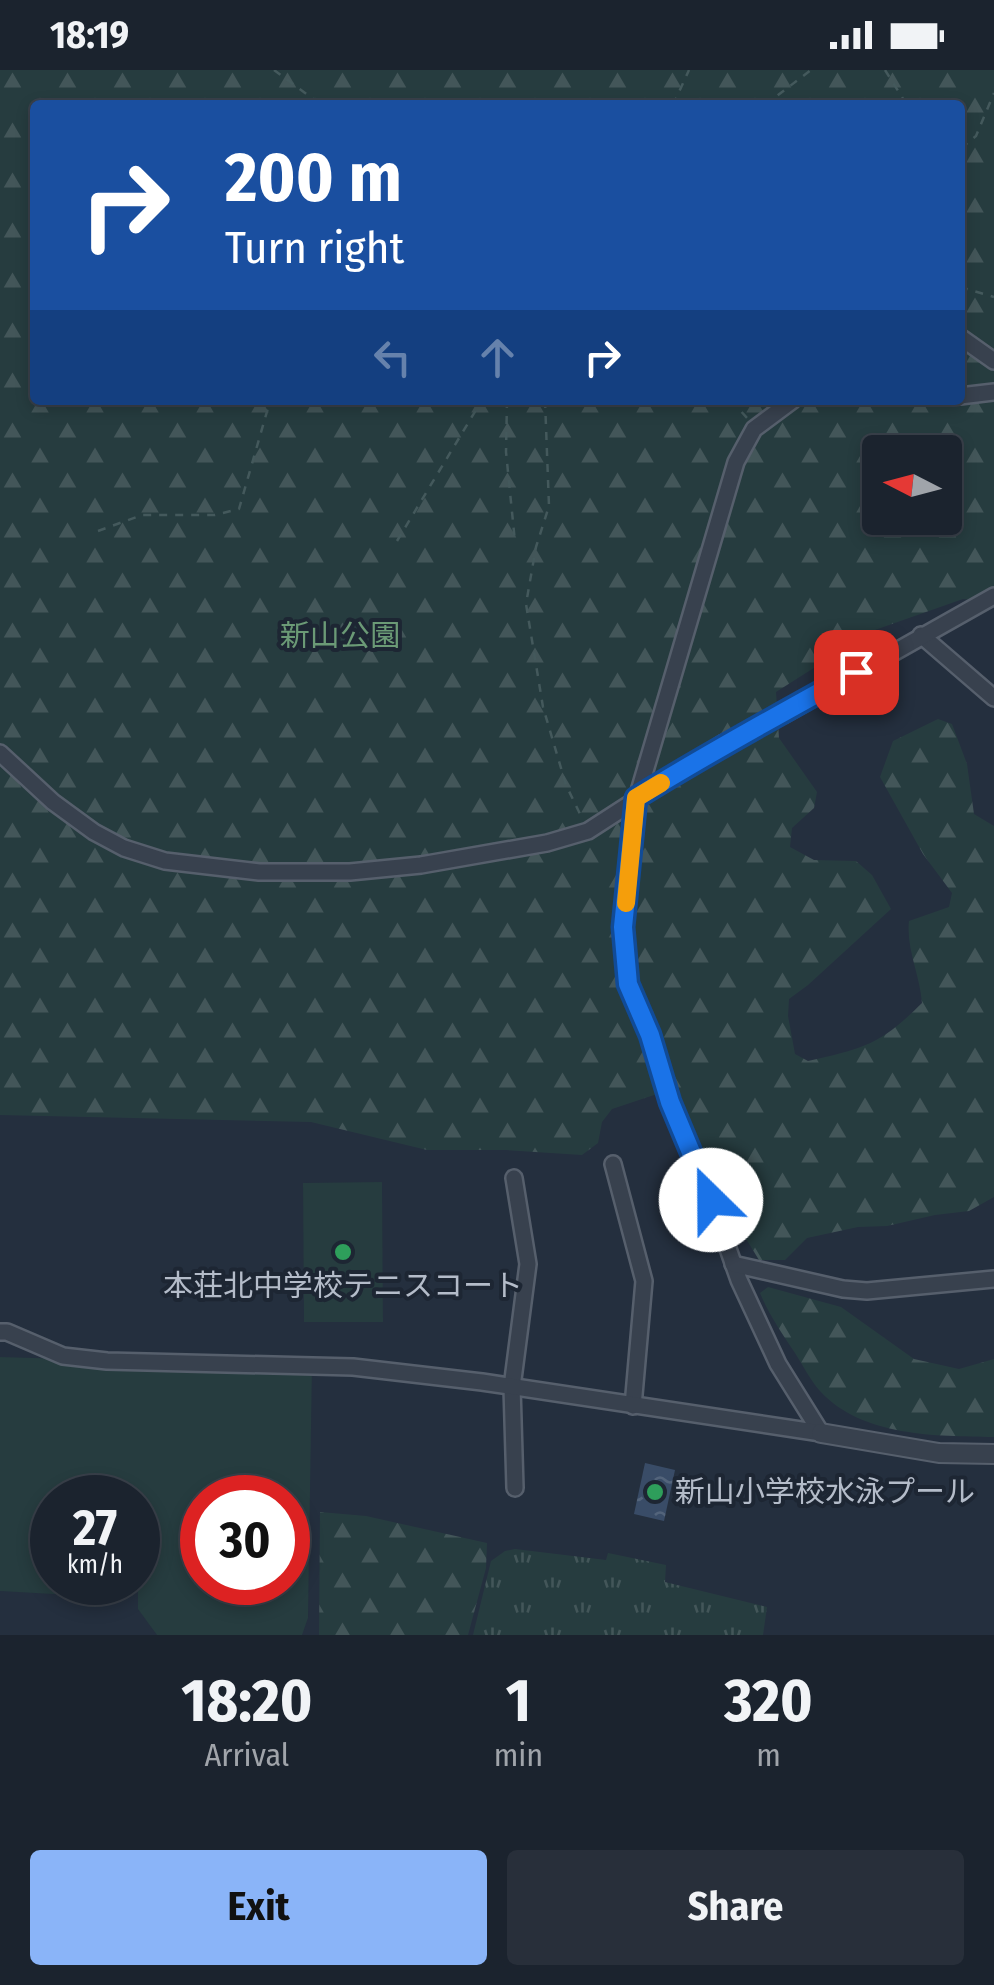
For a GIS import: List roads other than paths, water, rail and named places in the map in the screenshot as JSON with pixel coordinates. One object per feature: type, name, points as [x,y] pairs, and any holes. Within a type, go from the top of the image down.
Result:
[{"type":"street","points":[[965,340],[994,361]]},
{"type":"street","points":[[965,395],[994,392]]},
{"type":"street","points":[[786,405],[754,430],[736,462],[636,798],[623,927],[628,984],[733,1264],[778,1364],[821,1433]]},
{"type":"street","points":[[0,754],[53,802],[94,832],[124,848],[165,861],[260,872],[350,872],[421,865],[547,844],[588,831],[724,743],[783,715],[994,596]]},
{"type":"street","points":[[921,635],[994,698]]},
{"type":"street","points":[[613,1164],[644,1280],[632,1406]]},
{"type":"street","points":[[514,1178],[528,1264],[512,1387],[514,1488]]},
{"type":"street","points":[[733,1264],[867,1291],[994,1279]]},
{"type":"street","points":[[0,1332],[63,1356],[108,1362],[353,1367],[512,1387],[939,1453],[994,1454]]},
{"type":"water","name":"新山小学校水泳プール","points":[[645,1463],[675,1470],[664,1521],[634,1514]]},
{"type":"place","name":"本荘北中学校テニスコート","points":[[343,1252]]},
{"type":"place","name":"新山小学校水泳プール","points":[[655,1492]]},
{"type":"park label","name":"新山公園","points":[[340,636]]}]
